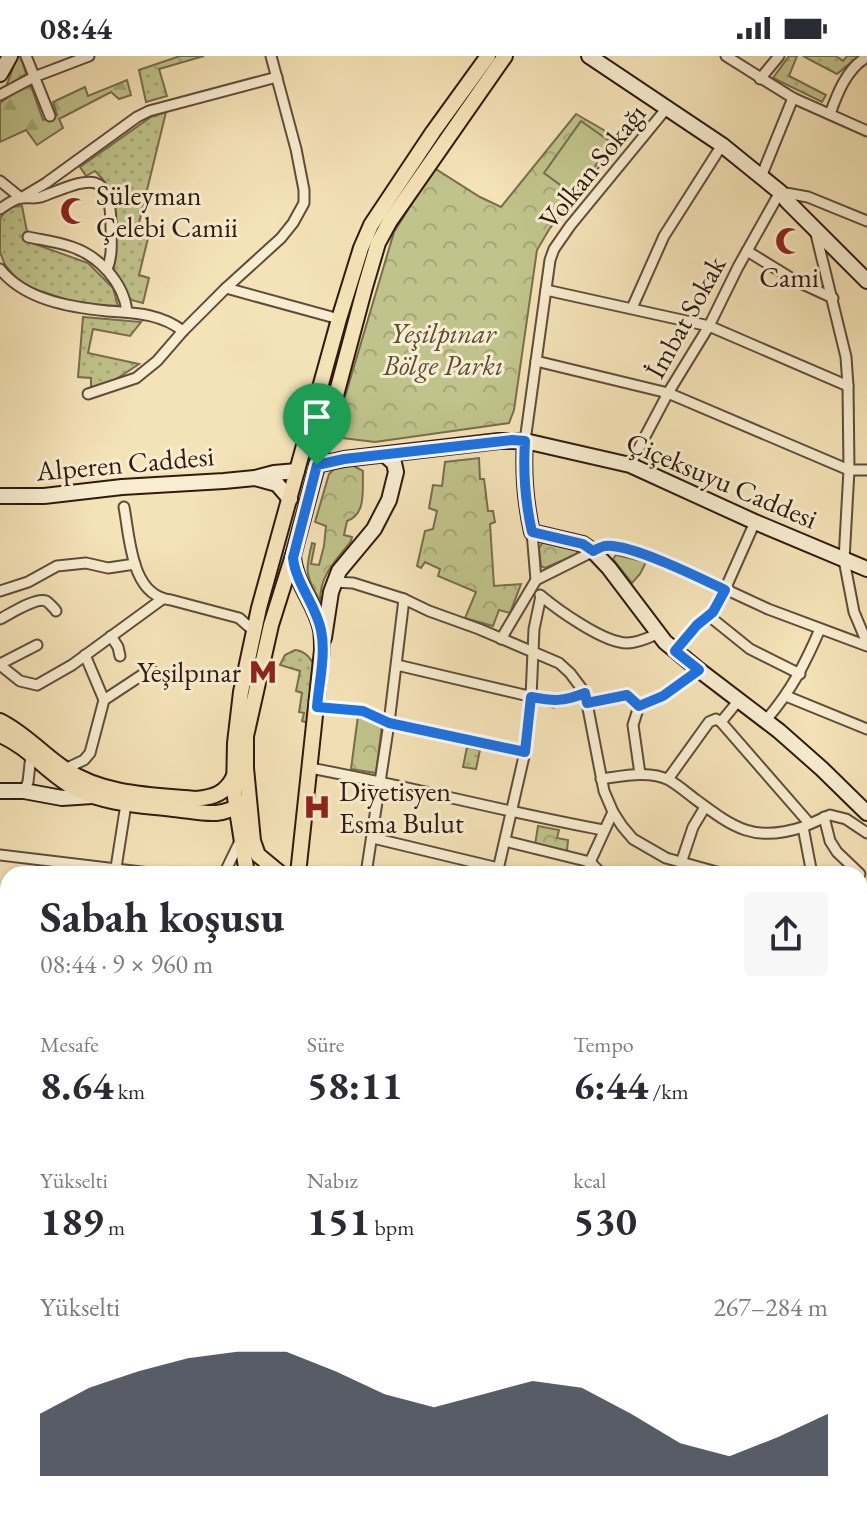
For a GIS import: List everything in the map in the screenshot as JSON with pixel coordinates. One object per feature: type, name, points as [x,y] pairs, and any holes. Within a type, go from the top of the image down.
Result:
[{"type":"main road","points":[[246,866],[234,791],[241,692],[263,596],[339,319],[371,225],[488,56]]},
{"type":"main road","points":[[271,866],[258,855],[253,841],[246,736],[271,625],[294,552],[368,275],[382,234],[505,56]]},
{"type":"main road","points":[[297,471],[317,465]]},
{"type":"main road","points":[[294,552],[296,573],[317,616],[322,650],[299,866]]},
{"type":"main road","points":[[0,721],[65,769],[127,798],[213,813],[237,807],[248,796]]},
{"type":"main road","points":[[0,735],[74,788],[92,796],[210,798],[226,790],[234,775]]},
{"type":"main road","points":[[213,813],[236,824],[243,838]]},
{"type":"street","points":[[0,74],[10,56]]},
{"type":"street","points":[[26,56],[50,116]]},
{"type":"street","points":[[0,95],[34,77],[89,56]]},
{"type":"street","points":[[88,394],[136,378],[157,361],[226,288],[281,238],[304,203],[296,149],[271,56]]},
{"type":"street","points":[[589,56],[722,145],[780,192],[867,281]]},
{"type":"street","points":[[726,56],[793,98],[867,131]]},
{"type":"street","points":[[760,79],[779,56]]},
{"type":"street","points":[[830,114],[842,85],[859,62],[867,57]]},
{"type":"street","points":[[0,209],[46,183],[149,111],[277,77]]},
{"type":"street","points":[[761,177],[793,98]]},
{"type":"street","name":"Volkan Sokağı","points":[[525,441],[554,249],[666,109]]},
{"type":"street","points":[[632,308],[664,236],[722,145]]},
{"type":"street","points":[[0,181],[21,198],[36,198],[72,184],[87,182],[94,182],[105,189],[111,209],[111,256],[107,269]]},
{"type":"street","points":[[780,192],[808,197],[867,221]]},
{"type":"street","name":"İmbat Sokak","points":[[630,465],[780,192]]},
{"type":"street","points":[[814,227],[846,357],[849,470],[844,560],[854,612],[867,644]]},
{"type":"street","points":[[28,237],[74,247],[107,269],[124,298],[127,312]]},
{"type":"street","points":[[747,251],[796,281],[833,298]]},
{"type":"street","points":[[0,269],[17,286],[50,301],[82,308],[156,316],[183,331]]},
{"type":"street","points":[[226,288],[339,319]]},
{"type":"street","points":[[546,290],[709,326],[848,386]]},
{"type":"street","points":[[536,361],[668,393],[849,470],[867,470]]},
{"type":"street","points":[[325,437],[329,449],[344,459]]},
{"type":"street","name":"Çiçeksuyu Caddesi","points":[[317,465],[344,459],[499,441],[525,441],[630,465],[867,569]]},
{"type":"street","points":[[525,441],[523,469],[532,532],[534,584],[541,596],[584,626],[615,640],[627,643],[657,634]]},
{"type":"street","points":[[322,650],[334,582],[380,521],[396,478],[416,452]]},
{"type":"street","points":[[385,455],[394,463],[396,478]]},
{"type":"street","name":"Alperen Caddesi","points":[[0,496],[44,496],[255,478],[297,471]]},
{"type":"street","points":[[255,478],[277,484],[290,499]]},
{"type":"street","points":[[124,507],[135,564],[145,587],[161,600]]},
{"type":"street","points":[[675,651],[719,603],[755,522]]},
{"type":"street","points":[[532,532],[583,544],[593,551],[657,634],[766,720],[867,813]]},
{"type":"street","points":[[501,639],[534,584],[604,546],[632,550],[820,629],[867,644]]},
{"type":"street","points":[[0,591],[28,582],[57,566],[86,563],[108,568],[135,564]]},
{"type":"street","points":[[345,564],[353,583]]},
{"type":"street","points":[[334,582],[353,583],[404,599],[559,663],[570,673],[586,698],[601,779],[613,812],[633,839],[666,858],[692,866]]},
{"type":"street","points":[[239,618],[251,612],[263,596]]},
{"type":"street","points":[[499,866],[525,752],[534,629],[541,596]]},
{"type":"street","points":[[368,866],[404,599]]},
{"type":"street","points":[[37,645],[0,665],[20,681],[37,685],[60,673],[161,600],[239,618],[255,632]]},
{"type":"street","points":[[0,619],[34,601],[47,601],[56,611]]},
{"type":"street","points":[[709,616],[750,649],[800,674]]},
{"type":"street","points":[[766,720],[800,674],[820,629]]},
{"type":"street","points":[[111,636],[120,656]]},
{"type":"street","points":[[65,769],[84,760],[90,753],[104,700],[85,655]]},
{"type":"street","points":[[397,665],[554,702],[627,695],[639,706]]},
{"type":"street","points":[[104,700],[151,669]]},
{"type":"street","points":[[640,774],[633,725],[639,706],[663,696],[699,670]]},
{"type":"street","points":[[786,696],[867,729]]},
{"type":"street","points":[[721,722],[739,700]]},
{"type":"street","points":[[317,707],[363,711],[389,723],[525,752]]},
{"type":"street","points":[[668,779],[709,722],[716,719],[721,722],[806,825],[811,866]]},
{"type":"street","points":[[24,791],[31,755]]},
{"type":"street","points":[[310,768],[603,830]]},
{"type":"street","points":[[601,779],[640,774],[668,779],[705,807],[747,832],[772,835],[830,815],[840,816],[867,833]]},
{"type":"street","points":[[0,791],[24,791],[62,798],[92,796]]},
{"type":"street","points":[[117,866],[127,798]]},
{"type":"street","points":[[681,863],[693,827],[705,807]]},
{"type":"street","points":[[589,866],[613,812]]},
{"type":"street","points":[[824,817],[830,841],[852,866]]},
{"type":"street","points":[[228,866],[243,838]]},
{"type":"street","points":[[373,838],[481,866]]},
{"type":"street","points":[[505,841],[590,862],[594,866]]},
{"type":"street","points":[[0,855],[75,866]]},
{"type":"green space","points":[[180,56],[204,56],[159,69],[167,96],[146,102],[139,70]]},
{"type":"green space","points":[[789,56],[797,56],[789,76],[826,95],[822,102],[773,78]]},
{"type":"green space","points":[[803,56],[836,56],[843,61],[847,56],[859,56],[837,74]]},
{"type":"green space","points":[[17,57],[21,57],[26,74],[6,87]]},
{"type":"green space","points":[[127,80],[131,95],[119,99],[111,92],[59,119],[63,128],[37,145],[26,130],[0,142],[0,103],[25,85],[32,89],[43,120],[57,115],[53,102],[85,87],[88,96]]},
{"type":"green space","points":[[166,112],[139,223],[151,226],[139,275],[149,278],[143,303],[131,300],[114,270],[115,216],[111,194],[95,171],[86,176],[80,167],[151,117]]},
{"type":"green space","name":"Yeşilpınar Bölge Parkı","points":[[576,114],[621,140],[550,228],[537,250],[514,410],[509,423],[375,442],[333,437],[394,232],[434,168],[501,207]]},
{"type":"green space","points":[[581,121],[612,143],[574,195],[544,173]]},
{"type":"green space","points":[[22,206],[29,242],[88,263],[113,288],[118,306],[80,304],[22,285],[5,265],[0,252],[0,219],[7,207]]},
{"type":"green space","points":[[83,317],[141,322],[130,336],[93,329],[88,353],[139,364],[113,381],[91,389],[91,378],[78,377]]},
{"type":"green space","points":[[479,458],[480,479],[484,479],[488,511],[493,511],[495,522],[490,524],[494,586],[521,584],[510,613],[499,610],[493,626],[465,618],[476,592],[438,576],[440,569],[425,562],[421,568],[417,566],[425,531],[433,529],[437,511],[429,508],[433,485],[442,486],[445,462]]},
{"type":"green space","points":[[352,465],[363,471],[361,507],[347,521],[344,535],[352,537],[351,541],[326,575],[320,601],[311,585],[308,567],[312,543],[315,544],[311,564],[319,565],[326,526],[315,522],[329,474],[334,469]]},
{"type":"green space","points":[[543,542],[577,549],[577,554],[545,568],[541,566],[539,548]]},
{"type":"green space","points":[[616,555],[646,562],[632,583],[613,559]]},
{"type":"green space","points":[[295,650],[304,653],[314,664],[308,723],[302,721],[304,713],[299,712],[302,693],[296,691],[300,671],[280,665],[285,655]]},
{"type":"green space","points":[[358,716],[377,719],[382,725],[376,773],[351,769]]},
{"type":"green space","points":[[467,747],[480,750],[476,769],[463,767]]},
{"type":"green space","points":[[538,826],[559,830],[557,838],[568,840],[567,851],[535,845]]},
{"type":"place","name":"Süleyman Çelebi Camii","points":[[74,211]]},
{"type":"place","name":"Cami","points":[[789,241]]},
{"type":"place","name":"Yeşilpınar","points":[[263,672]]},
{"type":"place","name":"Diyetisyen Esma Bulut","points":[[317,807]]},
{"type":"route","points":[[499,441],[525,441],[523,469],[532,532],[583,544],[593,551],[604,546],[632,550],[725,590],[713,612],[675,651],[699,670],[663,696],[639,706],[627,695],[587,703],[585,693],[554,702],[531,697],[525,752],[389,723],[363,711],[317,707],[321,630],[296,573],[293,558],[317,465],[335,460],[499,441]]}]
